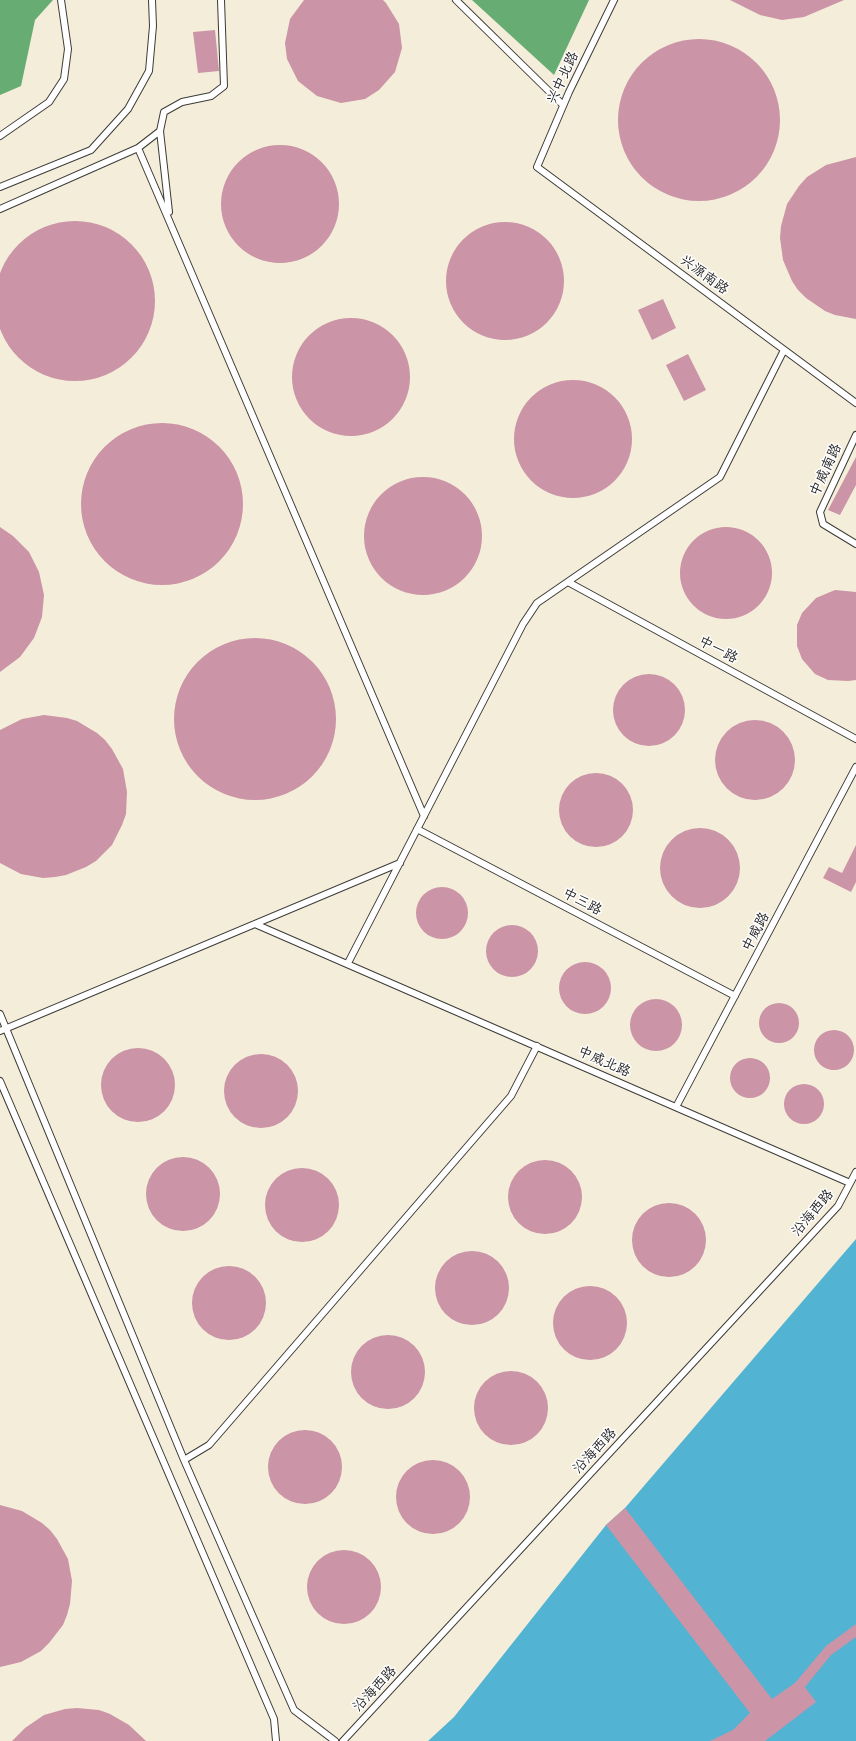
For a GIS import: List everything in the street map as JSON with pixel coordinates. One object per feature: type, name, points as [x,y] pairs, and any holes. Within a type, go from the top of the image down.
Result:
[{"type":"lane","points":[[0,136],[49,102],[64,80],[68,49],[61,0]]},
{"type":"lane","points":[[0,187],[91,150],[128,109],[150,71],[153,26],[152,0]]},
{"type":"lane","points":[[169,218],[160,131],[164,112],[182,102],[211,96],[224,86],[221,0]]},
{"type":"lane","points":[[456,0],[563,106]]},
{"type":"lane","name":"兴中北路","points":[[538,167],[563,106],[614,0]]},
{"type":"lane","points":[[0,209],[138,148],[160,131]]},
{"type":"lane","points":[[138,148],[424,816]]},
{"type":"lane","name":"兴源南路","points":[[538,167],[856,403]]},
{"type":"lane","points":[[348,963],[523,624],[538,603],[720,477],[784,350]]},
{"type":"lane","name":"中威南路","points":[[856,435],[820,512],[823,524],[856,544]]},
{"type":"lane","name":"中一路","points":[[568,582],[856,739]]},
{"type":"lane","name":"中威路","points":[[676,1107],[856,767]]},
{"type":"lane","name":"中三路","points":[[417,829],[735,996]]},
{"type":"lane","points":[[3,1029],[400,863]]},
{"type":"lane","name":"中威北路","points":[[255,924],[348,963],[850,1183]]},
{"type":"lane","points":[[0,1014],[3,1029],[184,1460],[294,1710],[336,1741]]},
{"type":"lane","points":[[184,1460],[209,1445],[511,1096],[537,1046]]},
{"type":"lane","points":[[0,1081],[274,1719],[276,1741]]},
{"type":"lane","name":"沿海西路","points":[[343,1741],[838,1206],[856,1172]]},
{"type":"green space","points":[[0,0],[53,0],[35,20],[21,86],[0,95]]},
{"type":"green space","points":[[472,0],[589,0],[554,75]]},
{"type":"water","points":[[856,1239],[856,1741],[428,1741],[454,1717],[606,1525],[625,1508]]},
{"type":"building","points":[[304,0],[383,0],[386,3],[399,24],[402,48],[395,72],[379,90],[365,99],[341,103],[317,96],[298,81],[287,59],[285,43],[290,19]]},
{"type":"building","points":[[730,0],[844,0],[804,17],[782,20],[760,15]]},
{"type":"building","points":[[215,30],[219,71],[198,73],[193,32]]},
{"type":"building","points":[[691,39],[707,39],[730,45],[750,57],[762,69],[774,89],[780,112],[780,128],[774,151],[762,171],[750,183],[730,195],[707,201],[691,201],[668,195],[648,183],[636,171],[624,151],[618,128],[618,112],[624,89],[636,69],[648,57],[668,45]]},
{"type":"building","points":[[280,145],[291,146],[303,150],[322,162],[334,181],[338,193],[338,215],[334,227],[322,246],[303,258],[291,262],[280,263],[269,262],[257,258],[238,246],[226,227],[222,215],[221,204],[222,193],[226,181],[238,162],[257,150],[269,146]]},
{"type":"building","points":[[856,157],[856,319],[835,315],[825,311],[806,298],[798,290],[792,281],[783,260],[780,238],[781,226],[787,204],[807,177],[826,165]]},
{"type":"building","points":[[83,221],[98,224],[113,230],[132,244],[142,256],[149,270],[154,285],[154,317],[149,332],[142,346],[132,358],[120,368],[98,378],[83,381],[67,381],[52,378],[30,368],[18,358],[8,346],[-4,317],[-5,293],[-2,278],[8,256],[18,244],[30,234],[59,222]]},
{"type":"building","points":[[505,222],[516,223],[528,227],[547,239],[559,258],[563,270],[563,292],[559,304],[547,323],[528,335],[516,339],[505,340],[494,339],[482,335],[463,323],[451,304],[447,292],[446,281],[447,270],[451,258],[463,239],[482,227],[494,223]]},
{"type":"building","points":[[663,299],[676,328],[652,340],[638,310]]},
{"type":"building","points":[[351,318],[362,319],[374,323],[393,335],[405,354],[409,366],[409,388],[405,400],[393,419],[374,431],[362,435],[351,436],[340,435],[328,431],[309,419],[297,400],[293,388],[292,377],[293,366],[297,354],[309,335],[328,323],[340,319]]},
{"type":"building","points":[[688,354],[706,390],[684,401],[666,365]]},
{"type":"building","points":[[573,380],[584,381],[596,385],[615,397],[627,416],[631,428],[631,450],[627,462],[615,481],[596,493],[584,497],[573,498],[562,497],[550,493],[531,481],[519,462],[515,450],[514,439],[515,428],[519,416],[531,397],[550,385],[562,381]]},
{"type":"building","points":[[154,423],[170,423],[193,429],[213,441],[225,453],[237,473],[243,496],[243,512],[237,535],[225,555],[213,567],[193,579],[170,585],[154,585],[131,579],[111,567],[99,555],[87,535],[81,512],[81,496],[87,473],[99,453],[111,441],[131,429]]},
{"type":"building","points":[[856,457],[856,485],[840,515],[828,510]]},
{"type":"building","points":[[423,477],[434,478],[446,482],[465,494],[477,513],[481,525],[481,547],[477,559],[465,578],[446,590],[434,594],[423,595],[412,594],[400,590],[381,578],[369,559],[365,547],[364,536],[365,525],[369,513],[381,494],[400,482],[412,478]]},
{"type":"building","points":[[0,527],[13,536],[29,552],[39,572],[44,595],[42,617],[34,638],[20,657],[0,672]]},
{"type":"building","points":[[726,527],[744,531],[758,541],[768,555],[772,573],[768,591],[758,605],[744,615],[726,619],[708,615],[694,605],[684,591],[680,573],[684,555],[694,541],[708,531]]},
{"type":"building","points":[[835,590],[856,592],[856,680],[828,680],[815,674],[802,659],[797,646],[797,625],[802,613],[816,598]]},
{"type":"building","points":[[247,638],[263,638],[286,644],[306,656],[318,668],[330,688],[336,711],[336,727],[330,750],[318,770],[306,782],[286,794],[263,800],[247,800],[224,794],[204,782],[192,770],[180,750],[174,727],[174,711],[180,688],[192,668],[204,656],[224,644]]},
{"type":"building","points":[[649,674],[669,680],[679,690],[685,710],[679,730],[669,740],[649,746],[629,740],[619,730],[613,710],[619,690],[629,680]]},
{"type":"building","points":[[44,715],[77,721],[97,733],[105,740],[112,749],[123,769],[127,792],[126,814],[112,845],[96,861],[86,867],[66,875],[43,878],[21,874],[0,863],[0,730],[22,719]]},
{"type":"building","points":[[755,720],[770,723],[783,732],[792,745],[795,760],[792,775],[783,788],[770,797],[755,800],[740,797],[727,788],[718,775],[715,760],[718,745],[727,732],[740,723]]},
{"type":"building","points":[[596,773],[617,779],[627,789],[633,810],[627,831],[617,841],[596,847],[575,841],[565,831],[559,810],[565,789],[575,779]]},
{"type":"building","points":[[692,828],[708,828],[722,834],[734,846],[740,860],[740,876],[734,890],[722,902],[708,908],[692,908],[678,902],[666,890],[660,876],[660,860],[666,846],[678,834]]},
{"type":"building","points":[[856,845],[856,882],[851,892],[823,878],[829,867],[842,873]]},
{"type":"building","points":[[442,887],[456,891],[464,899],[468,913],[464,927],[456,935],[442,939],[428,935],[420,927],[416,913],[420,899],[428,891]]},
{"type":"building","points":[[512,925],[526,929],[534,937],[538,951],[534,965],[526,973],[512,977],[498,973],[490,965],[486,951],[490,937],[498,929]]},
{"type":"building","points":[[585,962],[599,966],[607,974],[611,988],[607,1002],[599,1010],[585,1014],[571,1010],[563,1002],[559,988],[563,974],[571,966]]},
{"type":"building","points":[[656,999],[670,1003],[678,1011],[682,1025],[678,1039],[670,1047],[656,1051],[642,1047],[634,1039],[630,1025],[634,1011],[642,1003]]},
{"type":"building","points":[[779,1003],[793,1009],[799,1023],[793,1037],[779,1043],[765,1037],[759,1023],[765,1009]]},
{"type":"building","points":[[834,1030],[848,1036],[854,1050],[848,1064],[834,1070],[820,1064],[814,1050],[820,1036]]},
{"type":"building","points":[[138,1048],[159,1054],[169,1064],[175,1085],[169,1106],[159,1116],[138,1122],[117,1116],[107,1106],[101,1085],[107,1064],[117,1054]]},
{"type":"building","points":[[261,1054],[282,1060],[292,1070],[298,1091],[292,1112],[282,1122],[261,1128],[240,1122],[230,1112],[224,1091],[230,1070],[240,1060]]},
{"type":"building","points":[[750,1058],[764,1064],[770,1078],[764,1092],[750,1098],[736,1092],[730,1078],[736,1064]]},
{"type":"building","points":[[804,1084],[812,1086],[818,1090],[822,1096],[824,1104],[822,1112],[818,1118],[812,1122],[804,1124],[796,1122],[790,1118],[786,1112],[784,1104],[786,1096],[790,1090],[796,1086]]},
{"type":"building","points":[[183,1157],[204,1163],[214,1173],[220,1194],[214,1215],[204,1225],[183,1231],[162,1225],[152,1215],[146,1194],[152,1173],[162,1163]]},
{"type":"building","points":[[545,1160],[566,1166],[576,1176],[582,1197],[576,1218],[566,1228],[545,1234],[524,1228],[514,1218],[508,1197],[514,1176],[524,1166]]},
{"type":"building","points":[[302,1168],[323,1174],[333,1184],[339,1205],[333,1226],[323,1236],[302,1242],[281,1236],[271,1226],[265,1205],[271,1184],[281,1174]]},
{"type":"building","points":[[669,1203],[690,1209],[700,1219],[706,1240],[700,1261],[690,1271],[669,1277],[648,1271],[638,1261],[632,1240],[638,1219],[648,1209]]},
{"type":"building","points":[[472,1251],[493,1257],[503,1267],[509,1288],[503,1309],[493,1319],[472,1325],[451,1319],[441,1309],[435,1288],[441,1267],[451,1257]]},
{"type":"building","points":[[229,1266],[250,1272],[260,1282],[266,1303],[260,1324],[250,1334],[229,1340],[208,1334],[198,1324],[192,1303],[198,1282],[208,1272]]},
{"type":"building","points":[[590,1286],[611,1292],[621,1302],[627,1323],[621,1344],[611,1354],[590,1360],[569,1354],[559,1344],[553,1323],[559,1302],[569,1292]]},
{"type":"building","points":[[388,1335],[409,1341],[419,1351],[425,1372],[419,1393],[409,1403],[388,1409],[367,1403],[357,1393],[351,1372],[357,1351],[367,1341]]},
{"type":"building","points":[[511,1371],[532,1377],[542,1387],[548,1408],[542,1429],[532,1439],[511,1445],[490,1439],[480,1429],[474,1408],[480,1387],[490,1377]]},
{"type":"building","points":[[305,1430],[326,1436],[336,1446],[342,1467],[336,1488],[326,1498],[305,1504],[284,1498],[274,1488],[268,1467],[274,1446],[284,1436]]},
{"type":"building","points":[[433,1460],[454,1466],[464,1476],[470,1497],[464,1518],[454,1528],[433,1534],[412,1528],[402,1518],[396,1497],[402,1476],[412,1466]]},
{"type":"building","points":[[0,1505],[22,1511],[42,1523],[50,1530],[57,1539],[68,1559],[72,1581],[70,1604],[67,1615],[63,1625],[49,1643],[41,1651],[21,1662],[0,1667]]},
{"type":"building","points":[[625,1508],[772,1699],[795,1683],[826,1646],[856,1624],[856,1637],[831,1655],[805,1687],[816,1702],[765,1741],[710,1741],[733,1730],[750,1713],[606,1525]]},
{"type":"building","points":[[344,1550],[365,1556],[375,1566],[381,1587],[375,1608],[365,1618],[344,1624],[323,1618],[313,1608],[307,1587],[313,1566],[323,1556]]},
{"type":"building","points":[[77,1708],[99,1710],[110,1714],[129,1725],[146,1741],[12,1741],[25,1728],[44,1715],[65,1709]]}]
